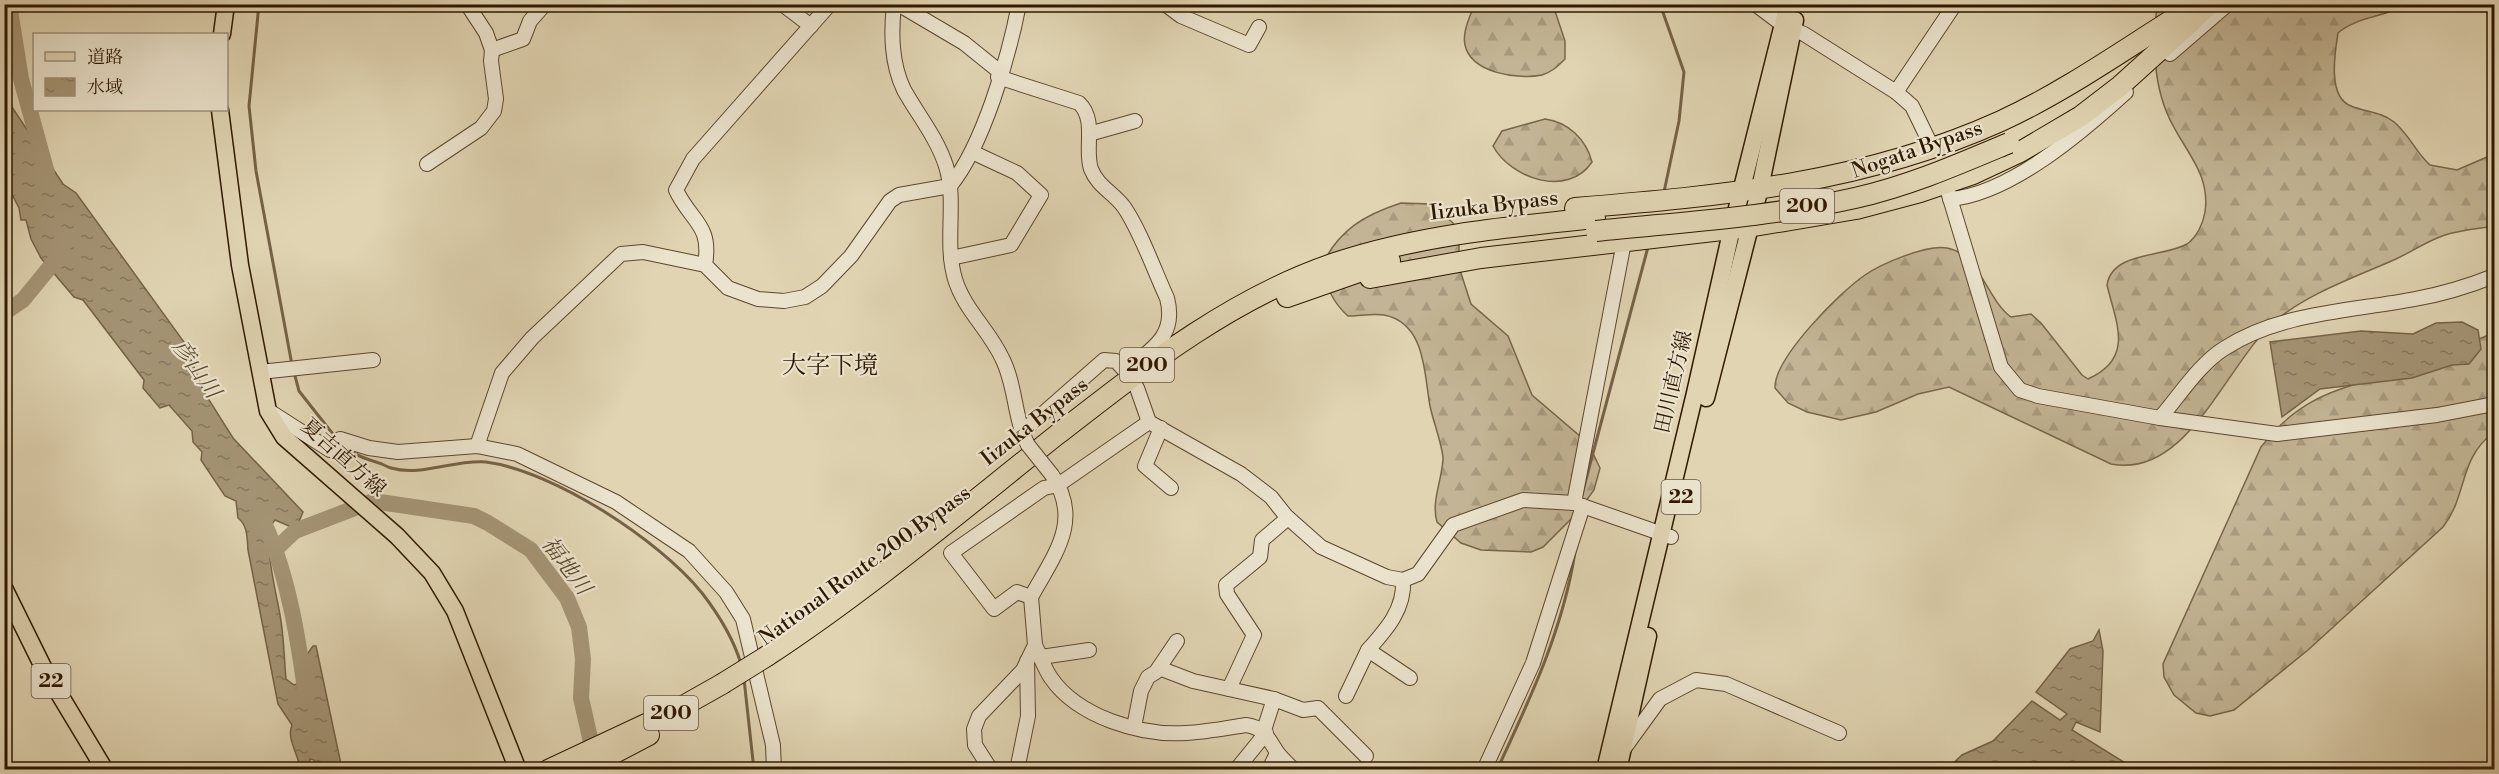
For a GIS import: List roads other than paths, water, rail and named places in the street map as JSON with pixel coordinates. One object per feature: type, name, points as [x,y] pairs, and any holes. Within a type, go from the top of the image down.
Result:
[{"type":"highway","name":"Nogata Bypass","points":[[1596,224],[1723,217],[1854,198],[1942,172],[2005,138],[2074,107],[2139,63],[2188,13],[2210,4]]},
{"type":"highway","points":[[1334,263],[1377,244],[1477,220],[1751,189],[1862,170],[1917,154],[2001,120],[2076,81],[2188,13]]},
{"type":"highway","points":[[1317,286],[1481,258],[1740,227],[1856,209],[1920,192],[1973,174],[2020,152],[2081,116],[2120,86],[2188,13]]},
{"type":"highway","name":"Iizuka Bypass","points":[[1131,378],[1184,340],[1243,305],[1334,263],[1416,241],[1464,232],[1596,224]]},
{"type":"highway","name":"National Route 200 Bypass","points":[[582,770],[621,744],[768,662],[803,646],[878,590],[1131,378],[1177,358],[1230,324],[1284,298],[1400,258],[1434,250],[1596,224]]},
{"type":"highway","name":"200","points":[[549,769],[621,744]]},
{"type":"main road","points":[[222,33],[226,4]]},
{"type":"main road","name":"田川直方線","points":[[1788,4],[1788,27]]},
{"type":"main road","name":"田川直方線","points":[[1605,770],[1666,535],[1751,189],[1788,27],[1799,4]]},
{"type":"main road","name":"夏吉直方線","points":[[220,111],[240,265],[268,411],[284,437],[322,473],[397,536],[432,573],[456,611],[518,770]]},
{"type":"main road","name":"田川直方線","points":[[1618,770],[1666,535]]},
{"type":"main road","name":"22","points":[[4,588],[43,667],[105,770]]},
{"type":"street","points":[[427,164],[481,128],[494,111],[496,99],[491,61],[492,50],[486,33],[467,4]]},
{"type":"street","points":[[492,50],[523,39],[530,21],[545,4]]},
{"type":"street","points":[[782,4],[811,26]]},
{"type":"street","points":[[705,265],[708,246],[705,235],[676,190],[693,159],[830,4]]},
{"type":"street","points":[[1017,770],[1028,716],[1035,654],[1031,597],[1064,537],[1067,512],[1055,480],[1025,439],[1003,358],[968,308],[956,280],[951,258],[948,219],[950,186],[938,146],[903,87],[892,54],[896,4],[964,43],[999,74],[1079,103],[1086,114],[1089,164],[1092,173],[1105,190],[1125,208],[1170,311],[1163,340],[1131,378]]},
{"type":"street","points":[[477,446],[502,373],[532,338],[621,254],[643,252],[705,265],[728,288],[741,295],[784,301],[805,297],[822,286],[851,256],[890,201],[899,195],[950,186],[964,169],[972,152],[999,74],[1019,4]]},
{"type":"street","points":[[1165,4],[1181,16],[1249,45],[1259,27]]},
{"type":"street","points":[[1755,4],[1788,27],[1896,92],[1912,106],[1929,141]]},
{"type":"street","points":[[1896,92],[1955,4]]},
{"type":"street","points":[[2228,4],[2112,105],[2031,167],[1993,190],[1950,197],[2001,368],[2010,382],[2020,390],[2038,396],[2160,418],[2277,434],[2437,415],[2494,404]]},
{"type":"street","points":[[1089,134],[1135,121]]},
{"type":"street","points":[[951,258],[1011,245],[1041,195],[1017,173],[972,152]]},
{"type":"street","points":[[1484,770],[1533,663],[1578,505],[1624,242]]},
{"type":"street","points":[[2160,418],[2207,363],[2225,348],[2263,329],[2332,312],[2415,299],[2464,288],[2494,276]]},
{"type":"street","points":[[260,372],[373,360]]},
{"type":"street","points":[[1025,439],[1104,360],[1116,361],[1131,378],[1155,425],[1241,474],[1271,497],[1288,518],[1321,547],[1388,577],[1403,580],[1418,574],[1453,525],[1523,500],[1578,505],[1666,535]]},
{"type":"street","points":[[268,411],[330,450],[340,439],[369,448],[398,452],[477,446],[517,454],[616,502],[689,551],[711,574],[743,619],[773,745],[774,770]]},
{"type":"street","points":[[1031,597],[1017,592],[994,609],[951,553],[1055,480],[1155,425]]},
{"type":"street","points":[[1155,425],[1145,466],[1171,488]]},
{"type":"street","points":[[1229,688],[1254,635],[1227,594],[1226,585],[1260,557],[1262,540],[1288,518]]},
{"type":"street","points":[[1346,696],[1368,651],[1396,614],[1404,595],[1403,580]]},
{"type":"street","points":[[1134,727],[1141,691],[1148,677],[1158,668],[1178,641]]},
{"type":"street","points":[[991,770],[975,745],[974,729],[979,716],[1023,670],[1035,654],[1089,650]]},
{"type":"street","points":[[1368,651],[1410,678]]},
{"type":"street","points":[[1035,654],[1057,686],[1087,710],[1112,721],[1134,727],[1185,734],[1246,725],[1265,732],[1277,753],[1294,770]]},
{"type":"street","points":[[1158,668],[1192,681],[1274,699],[1303,710],[1318,708],[1366,756]]},
{"type":"street","points":[[1622,751],[1660,699],[1696,680],[1726,684],[1839,733]]},
{"type":"street","points":[[1236,770],[1265,732],[1274,699]]},
{"type":"street","points":[[1269,770],[1277,753]]},
{"type":"water","points":[[4,95],[63,184],[76,193],[184,342],[204,392],[233,438],[303,512],[296,529],[275,520],[269,538],[286,679],[294,685],[302,682],[303,660],[313,646],[316,646],[342,769],[316,769],[314,760],[310,759],[309,769],[300,769],[291,736],[292,725],[278,704],[246,533],[244,525],[238,518],[236,501],[225,496],[201,460],[202,452],[193,442],[192,431],[169,405],[160,408],[143,388],[144,380],[83,300],[74,297],[41,258],[31,239],[26,220],[21,220],[19,208],[5,181]]},
{"type":"water","points":[[2462,322],[2478,330],[2481,349],[2469,364],[2452,365],[2412,378],[2320,389],[2282,417],[2270,342],[2361,331],[2413,334],[2436,323]]},
{"type":"water","points":[[2099,630],[2103,651],[2100,732],[2076,722],[2072,730],[2135,769],[1947,769],[1962,755],[1993,741],[2032,701],[2060,720],[2067,714],[2036,692],[2070,649],[2093,641]]},
{"type":"waterway","name":"彦山川","points":[[9,4],[21,79],[47,173]]},
{"type":"waterway","points":[[259,4],[249,106],[256,171],[292,365]]},
{"type":"waterway","points":[[1660,4],[1684,72],[1679,121],[1664,192]]},
{"type":"waterway","points":[[1581,498],[1648,247]]},
{"type":"waterway","points":[[4,313],[23,300],[63,251]]},
{"type":"waterway","points":[[294,372],[299,391],[336,438]]},
{"type":"waterway","points":[[343,445],[359,456],[390,468],[415,470],[486,462],[513,468],[573,493],[633,531],[660,551],[683,573],[702,593],[720,618],[730,635],[741,664]]},
{"type":"waterway","name":"福地川","points":[[276,549],[295,531],[373,501],[474,516],[531,550],[567,598],[579,627],[583,659],[581,698],[595,760]]},
{"type":"waterway","name":"彦山川","points":[[260,515],[285,580],[300,653],[306,698]]},
{"type":"waterway","points":[[1497,770],[1554,637],[1570,581],[1575,552]]},
{"type":"waterway","points":[[744,679],[754,770]]},
{"type":"district","name":"大字下境","points":[[830,366]]}]
